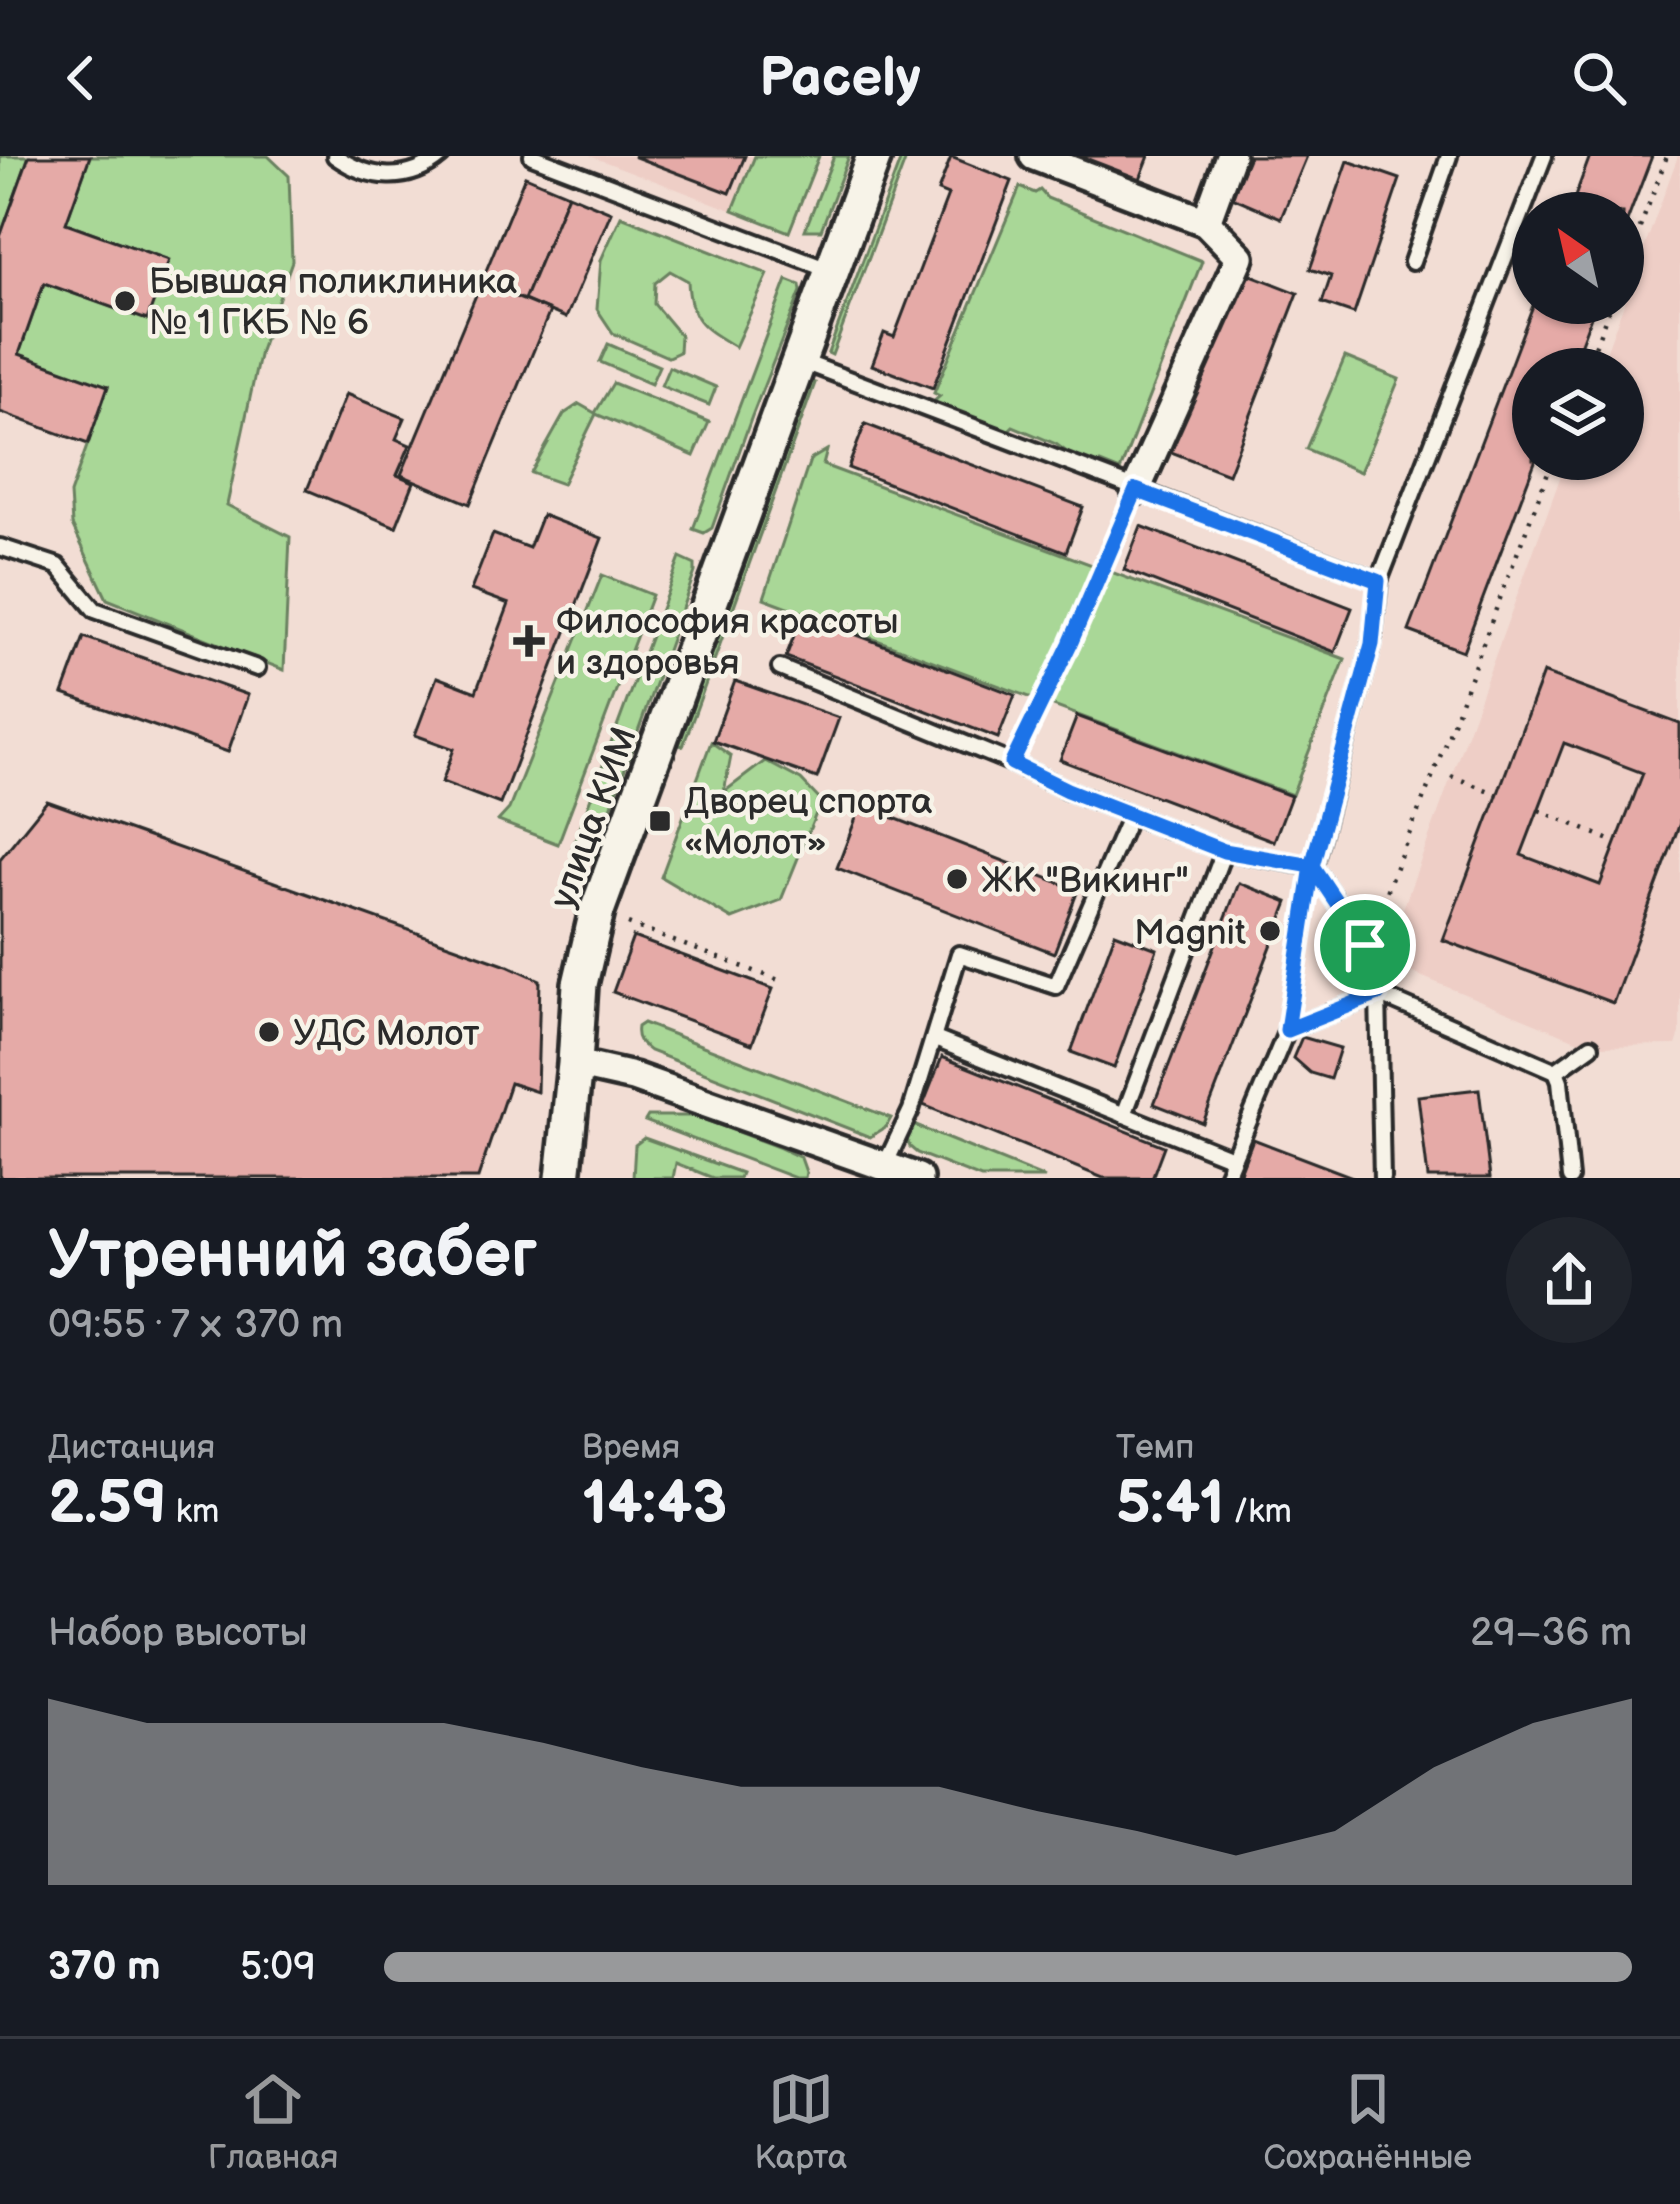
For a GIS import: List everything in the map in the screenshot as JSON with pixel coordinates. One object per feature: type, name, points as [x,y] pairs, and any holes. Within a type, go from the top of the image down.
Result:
[{"type":"street","name":"улица КИМ","points":[[563,1178],[580,984],[597,911],[874,156]]},
{"type":"street","points":[[1034,156],[1206,222],[1240,257],[1136,490]]},
{"type":"street","points":[[1206,222],[1230,156]]},
{"type":"street","points":[[575,1064],[633,1077],[918,1178]]},
{"type":"lane","points":[[335,156],[358,171],[383,177],[408,175],[441,156]]},
{"type":"lane","points":[[532,156],[831,270]]},
{"type":"lane","points":[[1412,262],[1449,156]]},
{"type":"lane","points":[[1312,866],[1372,644],[1378,581],[1544,156]]},
{"type":"lane","points":[[798,360],[1378,581]]},
{"type":"lane","points":[[0,547],[58,566],[95,610],[257,668]]},
{"type":"lane","points":[[780,668],[1224,851],[1312,866],[1365,945],[1378,994],[1382,1178]]},
{"type":"lane","points":[[885,1165],[911,1110],[959,955],[1056,986],[1130,814]]},
{"type":"lane","points":[[1124,1115],[1224,851]]},
{"type":"lane","points":[[1225,1178],[1287,1030],[1378,994],[1556,1071],[1570,1178]]},
{"type":"lane","points":[[934,1039],[1232,1158]]},
{"type":"lane","points":[[1556,1071],[1591,1046]]},
{"type":"path","points":[[1644,217],[1667,156]]},
{"type":"path","points":[[1365,945],[1544,480]]},
{"type":"path","points":[[1012,763],[1136,490]]},
{"type":"path","points":[[1451,776],[1497,794]]},
{"type":"path","points":[[1539,810],[1616,843]]},
{"type":"path","points":[[1287,1030],[1312,866]]},
{"type":"path","points":[[628,924],[784,982]]},
{"type":"shaded area","points":[[590,156],[819,156],[789,232]]},
{"type":"shaded area","points":[[1680,156],[1680,1033],[1676,1045],[1591,1046],[1384,961],[1559,480],[1644,480],[1644,348],[1608,348],[1616,324],[1644,324],[1644,249]]},
{"type":"green space","points":[[0,156],[29,156],[0,237]]},
{"type":"green space","points":[[90,156],[268,156],[289,176],[292,261],[260,351],[227,505],[290,537],[284,670],[107,599],[72,525],[70,494],[108,387],[19,354],[44,283],[146,319],[168,260],[66,223]]},
{"type":"green space","points":[[755,156],[819,156],[789,232],[733,210]]},
{"type":"green space","points":[[834,156],[849,156],[821,230],[805,230]]},
{"type":"green space","points":[[902,156],[907,156],[832,355],[828,353]]},
{"type":"green space","points":[[1020,187],[1035,193],[1040,190],[1047,198],[1202,261],[1120,471],[1100,463],[1089,468],[1056,444],[1013,426],[1006,433],[931,404],[940,396],[934,393]]},
{"type":"green space","points":[[621,216],[768,274],[735,347],[700,322],[688,281],[670,271],[655,283],[654,304],[680,335],[679,352],[668,357],[613,333],[597,309],[601,260]]},
{"type":"green space","points":[[787,280],[800,285],[801,291],[712,528],[704,533],[693,529]]},
{"type":"green space","points":[[608,344],[659,366],[651,384],[600,362]]},
{"type":"green space","points":[[1345,357],[1399,379],[1360,472],[1306,449]]},
{"type":"green space","points":[[669,367],[716,387],[709,405],[661,386]]},
{"type":"green space","points":[[811,382],[815,383],[683,746],[679,745]]},
{"type":"green space","points":[[613,383],[709,422],[694,456],[596,414],[562,484],[531,473],[564,414],[579,404],[595,413]]},
{"type":"green space","points":[[827,450],[823,465],[1345,659],[1292,795],[764,598],[810,460]]},
{"type":"green space","points":[[680,558],[695,565],[695,572],[593,858],[571,851]]},
{"type":"green space","points":[[602,575],[652,595],[558,844],[498,821],[509,809]]},
{"type":"green space","points":[[711,742],[731,756],[724,792],[765,761],[801,780],[821,801],[781,900],[732,919],[661,877]]},
{"type":"green space","points":[[643,1023],[891,1118],[870,1137],[650,1051],[637,1035]]},
{"type":"green space","points":[[648,1116],[695,1116],[778,1147],[801,1158],[805,1178],[645,1121]]},
{"type":"green space","points":[[911,1124],[1045,1178],[981,1178],[917,1153],[906,1137]]},
{"type":"green space","points":[[644,1138],[741,1173],[739,1178],[713,1178],[676,1163],[673,1178],[633,1178],[635,1145]]},
{"type":"building","name":"Бывшая поликлиника № 1 ГКБ № 6","points":[[29,156],[90,156],[66,223],[169,260],[147,320],[44,283],[19,354],[108,386],[88,444],[0,412],[0,237]]},
{"type":"building","points":[[633,156],[745,156],[730,193]]},
{"type":"building","points":[[1067,156],[1149,156],[1138,184]]},
{"type":"building","points":[[1249,156],[1307,156],[1281,218],[1232,197]]},
{"type":"building","points":[[1590,156],[1652,156],[1638,192],[1577,192]]},
{"type":"building","points":[[951,157],[1012,181],[933,388],[872,365],[884,333],[894,337],[948,195],[938,191]]},
{"type":"building","points":[[1348,161],[1400,179],[1354,314],[1322,303],[1331,276],[1310,269]]},
{"type":"building","points":[[525,176],[568,194],[524,300],[481,283]]},
{"type":"building","points":[[568,194],[611,212],[566,318],[524,300]]},
{"type":"building","points":[[1241,271],[1298,293],[1228,474],[1171,452]]},
{"type":"building","points":[[481,283],[550,311],[470,504],[401,475]]},
{"type":"building","points":[[1526,324],[1588,324],[1579,348],[1517,348]]},
{"type":"building","points":[[1512,361],[1512,480],[1528,480],[1463,651],[1409,631]]},
{"type":"building","points":[[346,394],[405,418],[396,439],[410,445],[397,475],[414,482],[396,527],[307,490]]},
{"type":"building","points":[[865,424],[1083,507],[1066,552],[848,468]]},
{"type":"building","name":"Философия красоты и здоровья","points":[[542,515],[602,538],[500,804],[442,782],[454,749],[415,735],[437,677],[476,692],[509,604],[471,590],[493,534],[529,548]]},
{"type":"building","points":[[1141,526],[1352,608],[1335,652],[1124,570]]},
{"type":"building","points":[[802,614],[1015,695],[998,738],[786,657]]},
{"type":"building","points":[[84,637],[248,695],[228,752],[63,694]]},
{"type":"building","points":[[1543,673],[1680,724],[1680,823],[1613,1003],[1443,940]],"holes":[[[1564,743],[1643,773],[1600,885],[1521,855]]]},
{"type":"building","points":[[735,681],[839,718],[817,778],[713,741]]},
{"type":"building","points":[[1077,716],[1291,796],[1274,841],[1060,760]]},
{"type":"building","name":"УДС Молот","points":[[47,801],[540,980],[537,1092],[510,1083],[478,1178],[0,1178],[0,859]]},
{"type":"building","name":"ЖК \"Викинг\"","points":[[861,805],[1078,890],[1054,953],[837,868]]},
{"type":"building","points":[[1239,883],[1288,902],[1203,1123],[1154,1104]]},
{"type":"building","points":[[1115,933],[1157,949],[1114,1068],[1071,1052]]},
{"type":"building","points":[[633,937],[773,989],[752,1044],[613,992]]},
{"type":"building","points":[[1302,1037],[1340,1048],[1330,1079],[1310,1073],[1293,1058]]},
{"type":"building","points":[[942,1057],[1164,1146],[1152,1178],[1103,1178],[923,1105]]},
{"type":"building","points":[[1479,1089],[1490,1178],[1428,1178],[1418,1096]]},
{"type":"building","points":[[1253,1139],[1355,1178],[1238,1178]]},
{"type":"place","name":"Бывшая поликлиника № 1 ГКБ № 6","points":[[125,301]]},
{"type":"place","name":"Философия красоты и здоровья","points":[[529,641]]},
{"type":"place","name":"Дворец спорта «Молот»","points":[[660,821]]},
{"type":"place","name":"ЖК \"Викинг\"","points":[[957,879]]},
{"type":"place","name":"Magnit","points":[[1270,931]]},
{"type":"place","name":"УДС Молот","points":[[269,1032]]},
{"type":"route","points":[[1365,945],[1312,866],[1372,644],[1378,581],[1136,490],[1012,763],[1067,790],[1224,851],[1312,866],[1287,1030],[1378,994],[1365,945]]}]
